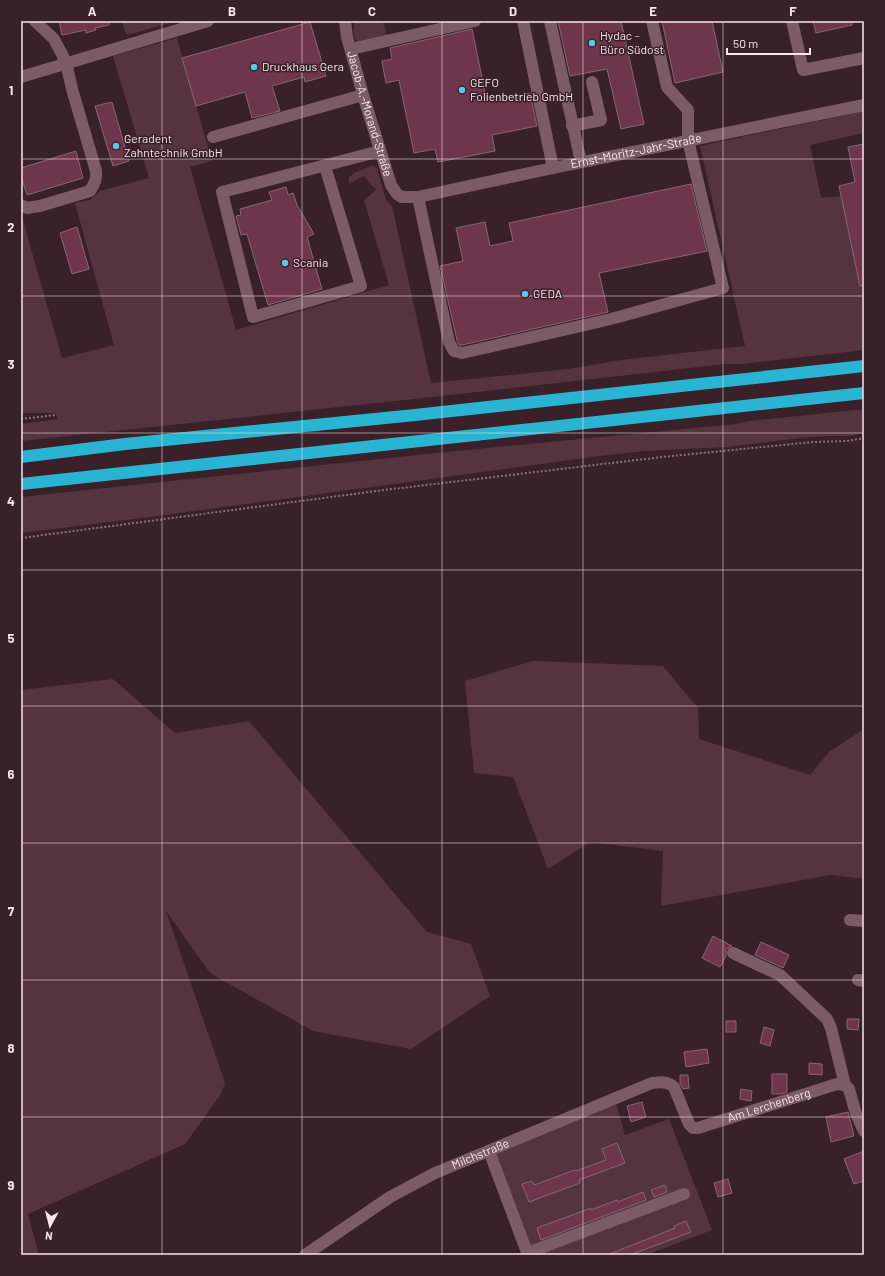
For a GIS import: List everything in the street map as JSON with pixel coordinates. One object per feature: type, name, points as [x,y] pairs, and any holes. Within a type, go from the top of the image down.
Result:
[{"type":"highway","points":[[21,456],[864,366]]},
{"type":"highway","points":[[21,484],[864,393]]},
{"type":"street","points":[[21,205],[28,208],[40,206],[90,191],[96,182],[96,171],[66,62],[54,39],[35,21]]},
{"type":"street","points":[[21,76],[208,21]]},
{"type":"street","name":"Jacob-A.-Morand-Straße","points":[[345,21],[363,95],[391,185],[397,194],[402,197],[413,197]]},
{"type":"street","points":[[351,49],[475,21]]},
{"type":"street","points":[[523,21],[553,168]]},
{"type":"street","points":[[550,21],[581,162]]},
{"type":"street","points":[[413,197],[449,342],[454,351],[462,353],[611,319],[723,288],[688,140],[688,110],[667,87],[652,21]]},
{"type":"street","points":[[792,21],[803,70],[864,58]]},
{"type":"street","points":[[572,126],[601,120],[592,82]]},
{"type":"street","points":[[213,137],[363,95]]},
{"type":"street","name":"Ernst-Moritz-Jahr-Straße","points":[[413,197],[864,105]]},
{"type":"street","points":[[325,166],[361,286],[252,317],[222,192],[380,151]]},
{"type":"street","points":[[850,920],[864,921]]},
{"type":"street","points":[[733,953],[780,975],[827,1019],[832,1028],[844,1085],[849,1089],[856,1114],[864,1131]]},
{"type":"street","name":"Milchstraße","points":[[305,1255],[390,1197],[436,1173],[652,1083],[670,1083]]},
{"type":"street","name":"Am Lerchenberg","points":[[670,1083],[678,1093],[689,1124],[693,1128],[698,1128],[837,1084],[844,1085]]},
{"type":"street","points":[[489,1151],[528,1254],[684,1194]]},
{"type":"path","points":[[21,419],[56,415]]},
{"type":"path","points":[[21,538],[384,490],[643,459],[813,442],[847,441],[864,438]]},
{"type":"shaded area","points":[[121,21],[178,21],[127,35]]},
{"type":"shaded area","points":[[354,21],[383,21],[387,36],[359,43],[354,38]]},
{"type":"shaded area","points":[[177,38],[212,161],[190,167],[236,330],[389,285],[364,200],[376,190],[364,176],[349,184],[349,177],[354,173],[373,165],[377,168],[386,200],[392,206],[431,383],[568,369],[621,360],[745,346],[700,146],[864,111],[864,133],[810,145],[821,198],[841,196],[860,286],[864,285],[864,350],[21,441],[21,424],[58,419],[55,413],[21,413],[21,218],[22,217],[62,358],[114,345],[75,203],[90,200],[100,191],[149,178],[113,56]]},
{"type":"shaded area","points":[[864,409],[864,433],[850,436],[801,438],[727,447],[644,451],[600,456],[21,533],[21,497],[446,452],[736,424],[749,421]]},
{"type":"shaded area","points":[[533,661],[663,666],[698,708],[699,739],[810,775],[829,752],[864,729],[864,879],[831,875],[661,906],[663,851],[590,842],[548,869],[513,777],[474,773],[465,681]]},
{"type":"shaded area","points":[[113,679],[175,733],[249,721],[427,932],[471,944],[490,996],[411,1049],[313,1031],[210,973],[166,911],[225,1083],[221,1094],[185,1144],[28,1214],[39,1255],[21,1255],[21,690]]},
{"type":"shaded area","points":[[616,1103],[625,1135],[669,1119],[712,1230],[646,1255],[532,1255],[495,1155]]},
{"type":"building","points":[[59,21],[109,21],[109,25],[95,28],[96,30],[86,33],[86,30],[62,35]]},
{"type":"building","name":"Hydac – Büro Südost","points":[[558,21],[621,21],[644,124],[621,129],[607,69],[570,76]]},
{"type":"building","points":[[662,21],[712,21],[723,72],[675,83]]},
{"type":"building","points":[[813,21],[852,21],[852,25],[816,33]]},
{"type":"building","name":"Druckhaus Gera","points":[[310,22],[326,76],[305,82],[304,77],[272,86],[280,111],[252,118],[245,92],[196,106],[182,58]]},
{"type":"building","points":[[472,29],[487,102],[530,93],[537,126],[492,135],[495,151],[438,162],[435,149],[414,153],[399,80],[386,83],[382,61],[392,59],[390,48]]},
{"type":"building","points":[[112,102],[129,161],[113,166],[95,106]]},
{"type":"building","points":[[864,144],[864,285],[860,286],[839,186],[855,182],[848,147]]},
{"type":"building","points":[[76,151],[83,178],[27,195],[21,176],[21,168]]},
{"type":"building","name":"GEDA","points":[[691,184],[707,251],[599,273],[608,312],[459,345],[440,266],[463,261],[456,228],[485,222],[490,246],[513,241],[509,223]]},
{"type":"building","name":"Scania","points":[[286,187],[288,195],[293,193],[297,205],[314,234],[307,237],[322,289],[268,305],[247,234],[241,235],[236,216],[241,215],[240,209],[272,200],[269,192]]},
{"type":"building","points":[[77,227],[89,269],[72,274],[60,233]]},
{"type":"building","points":[[713,936],[732,946],[726,949],[726,956],[720,967],[702,958]]},
{"type":"building","points":[[761,942],[789,955],[783,968],[755,955]]},
{"type":"building","points":[[847,1019],[859,1019],[858,1030],[847,1029]]},
{"type":"building","points":[[726,1021],[736,1021],[736,1032],[726,1032]]},
{"type":"building","points":[[764,1027],[774,1030],[770,1046],[760,1043]]},
{"type":"building","points":[[707,1049],[709,1063],[686,1067],[684,1052]]},
{"type":"building","points":[[809,1063],[822,1064],[822,1075],[809,1074]]},
{"type":"building","points":[[772,1074],[787,1074],[787,1092],[772,1094]]},
{"type":"building","points":[[680,1075],[688,1075],[689,1088],[683,1089],[680,1083]]},
{"type":"building","points":[[741,1089],[752,1091],[751,1101],[740,1099]]},
{"type":"building","points":[[642,1102],[646,1117],[631,1122],[627,1106]]},
{"type":"building","points":[[848,1112],[854,1136],[831,1142],[826,1117]]},
{"type":"building","points":[[617,1143],[625,1163],[579,1180],[580,1183],[529,1202],[522,1184],[532,1181],[534,1185],[606,1160],[602,1149]]},
{"type":"building","points":[[864,1151],[864,1181],[854,1184],[844,1159]]},
{"type":"building","points":[[728,1179],[732,1193],[718,1197],[714,1183]]},
{"type":"building","points":[[665,1185],[667,1192],[654,1197],[651,1190]]},
{"type":"building","points":[[643,1192],[646,1200],[541,1240],[537,1228],[591,1208],[591,1210],[617,1200],[618,1202]]},
{"type":"building","points":[[686,1221],[691,1232],[630,1255],[607,1255],[675,1228],[674,1226]]},
{"type":"place","name":"Hydac – Büro Südost","points":[[592,43]]},
{"type":"place","name":"Druckhaus Gera","points":[[254,67]]},
{"type":"place","name":"GEFO Folienbetrieb GmbH","points":[[462,90]]},
{"type":"place","name":"Geradent Zahntechnik GmbH","points":[[116,146]]},
{"type":"place","name":"Scania","points":[[285,263]]},
{"type":"place","name":"GEDA","points":[[525,294]]}]
